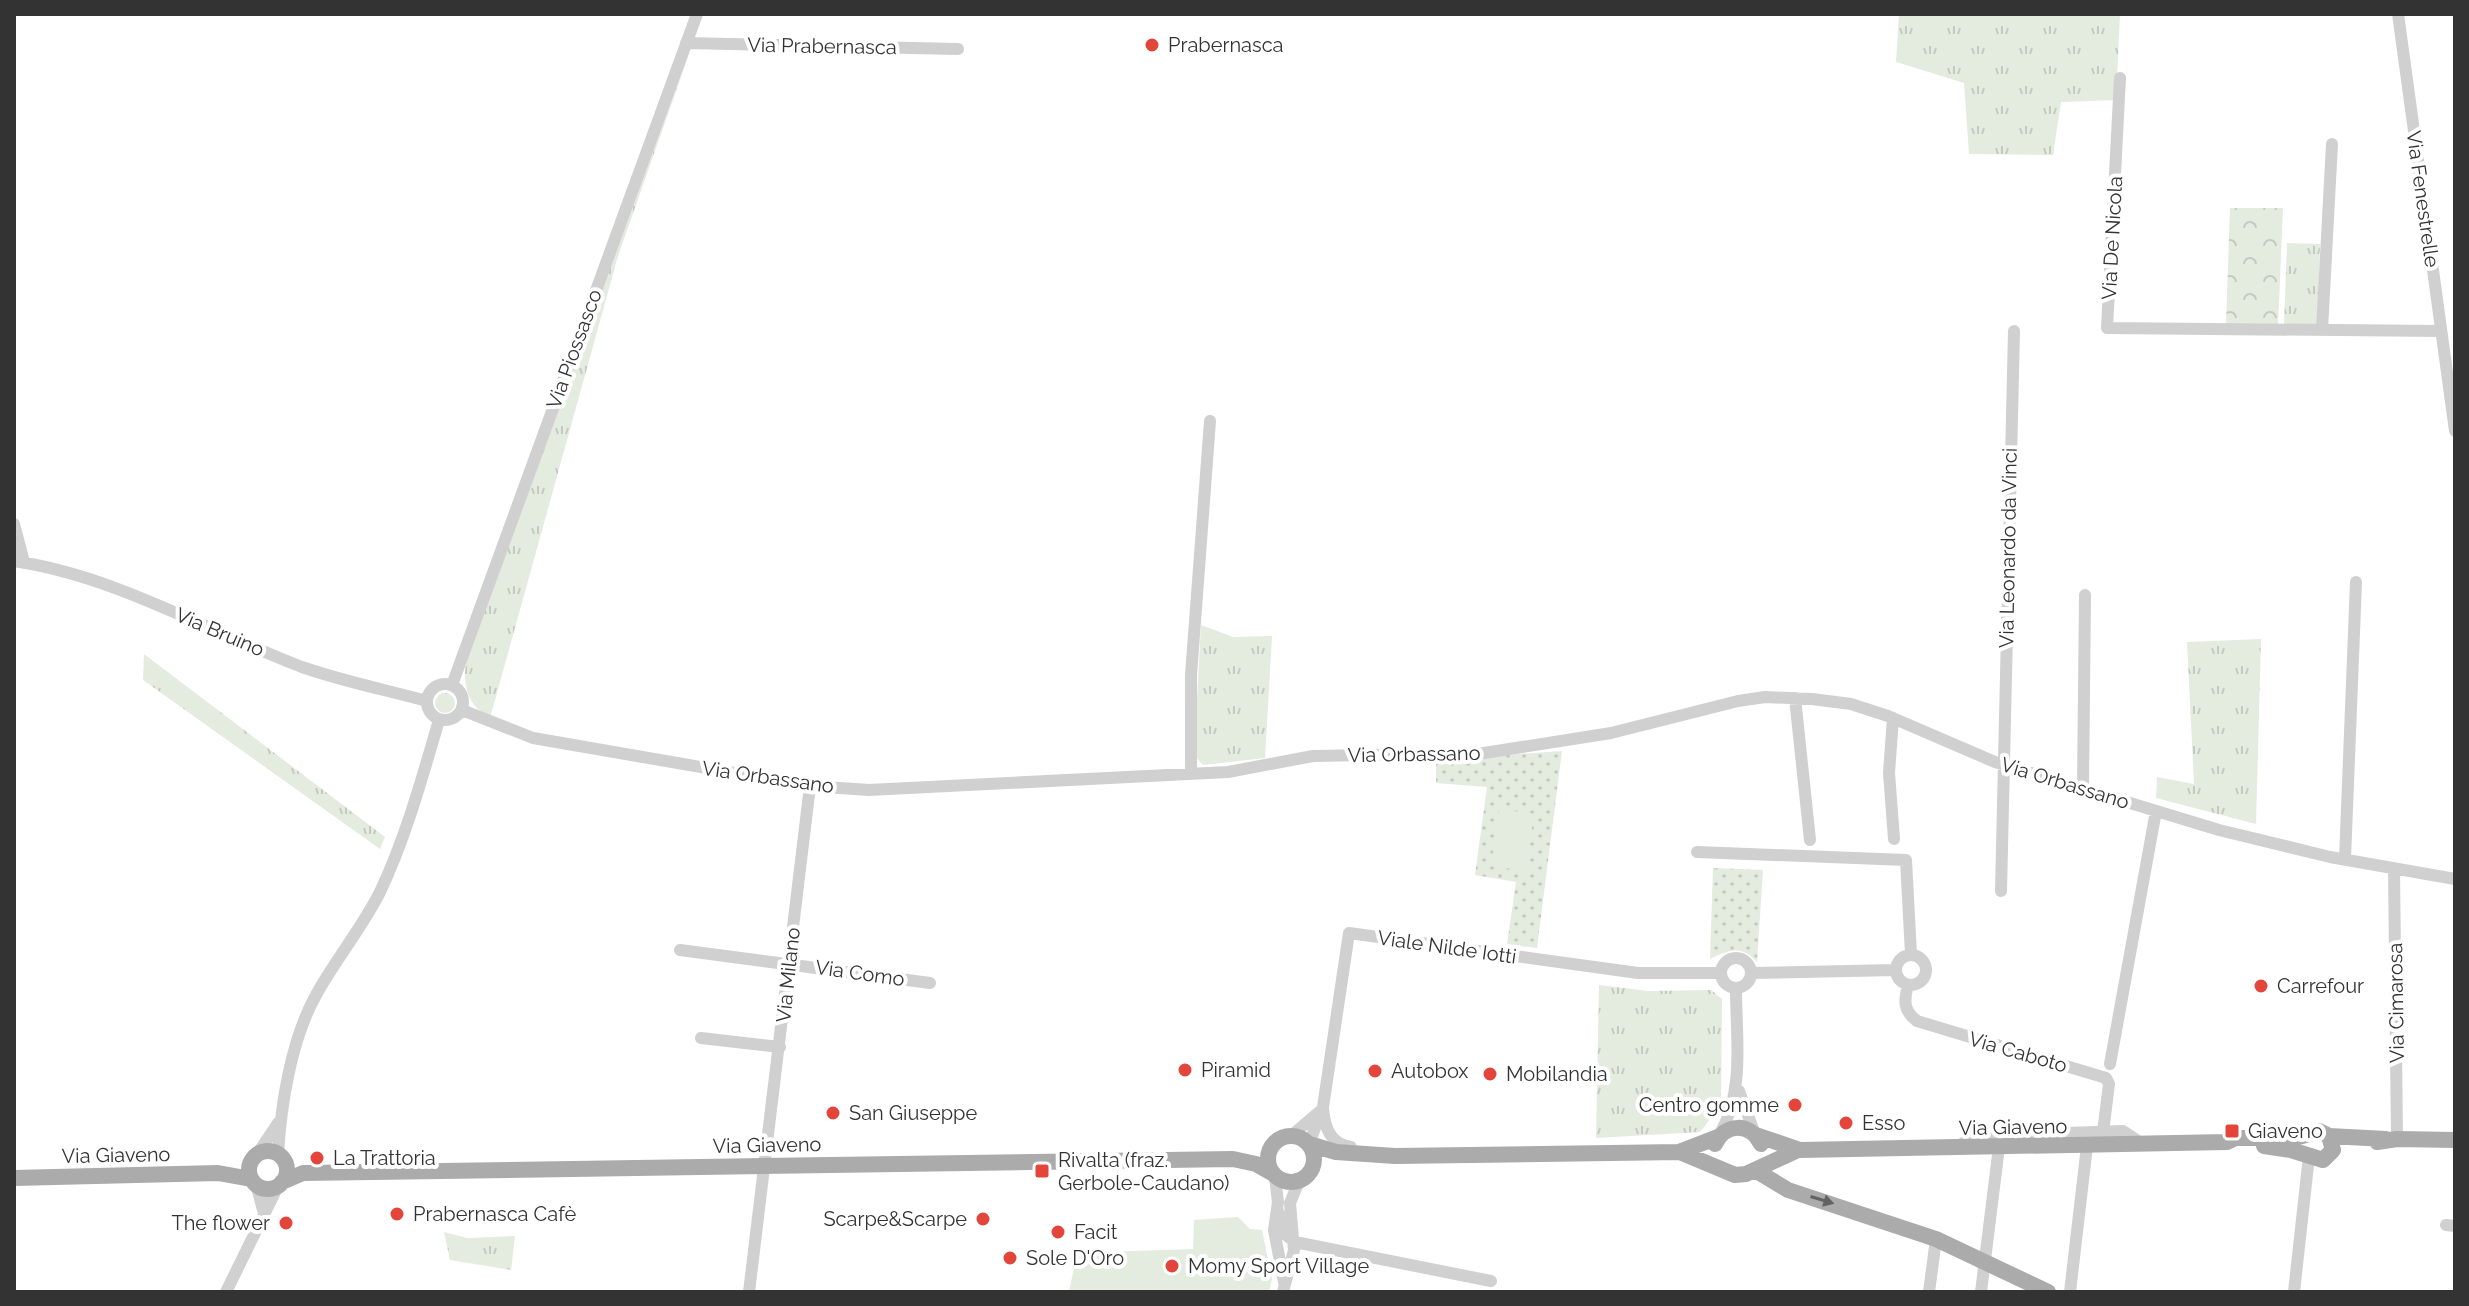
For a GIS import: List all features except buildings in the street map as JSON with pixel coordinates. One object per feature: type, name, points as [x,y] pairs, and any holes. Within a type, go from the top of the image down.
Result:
[{"type":"main road","name":"Via Giaveno","points":[[1233,1159],[1291,1136],[1336,1152],[1394,1156],[1679,1152],[1736,1127],[1800,1150],[2227,1142],[2320,1152],[2392,1139],[2455,1140]]},
{"type":"main road","name":"Via Giaveno","points":[[2227,1142],[2235,1138],[2309,1135],[2319,1131],[2320,1152]]},
{"type":"main road","points":[[1756,1135],[1762,1150],[1754,1169],[1788,1190],[1936,1239],[2048,1292]]},
{"type":"main road","points":[[1718,1137],[1714,1156],[1721,1168]]},
{"type":"main road","points":[[1273,1144],[1268,1155],[1274,1175]]},
{"type":"main road","points":[[1304,1177],[1314,1159],[1309,1144]]},
{"type":"main road","name":"Via Giaveno","points":[[1679,1152],[1735,1175],[1800,1150]]},
{"type":"main road","name":"Via Giaveno","points":[[14,1178],[253,1171],[269,1151],[281,1158]]},
{"type":"main road","name":"Via Giaveno","points":[[253,1171],[266,1189],[303,1173],[1233,1159],[1254,1164],[1287,1182],[1331,1163],[1394,1156]]},
{"type":"main road","points":[[281,1158],[303,1173]]},
{"type":"main road","points":[[280,1184],[286,1172],[281,1158]]},
{"type":"street","name":"Via Piossasco","points":[[452,685],[697,14]]},
{"type":"street","name":"Via Fenestrelle","points":[[2398,14],[2455,431]]},
{"type":"street","name":"Via Prabernasca","points":[[686,43],[958,49]]},
{"type":"street","name":"Via De Nicola","points":[[2120,78],[2107,328],[2441,331]]},
{"type":"street","points":[[2322,330],[2332,144]]},
{"type":"street","name":"Via Leonardo da Vinci","points":[[2001,891],[2014,331]]},
{"type":"street","points":[[1191,773],[1191,675],[1210,421]]},
{"type":"street","points":[[14,524],[19,562]]},
{"type":"street","name":"Via Bruino","points":[[19,562],[125,592],[305,668],[427,701]]},
{"type":"street","points":[[2345,859],[2356,582]]},
{"type":"street","points":[[2083,788],[2085,595]]},
{"type":"street","points":[[452,685],[464,698],[462,710],[455,718],[439,720],[430,712],[427,701],[435,687],[452,685]]},
{"type":"street","points":[[1795,698],[1810,840]]},
{"type":"street","name":"Via Orbassano","points":[[462,710],[533,738],[810,786],[869,790],[1228,772],[1313,756],[1484,753],[1611,733],[1738,701],[1795,698],[1851,704],[2003,764],[2156,811],[2345,859],[2455,879]]},
{"type":"street","points":[[1893,718],[1889,773],[1894,839]]},
{"type":"street","points":[[281,1158],[282,1113],[298,1044],[314,998],[379,895],[426,771],[439,720]]},
{"type":"street","name":"Via Milano","points":[[749,1292],[767,1165],[810,786]]},
{"type":"street","points":[[2110,1064],[2156,811]]},
{"type":"street","points":[[1697,852],[1906,860],[1911,954]]},
{"type":"street","name":"Via Cimarosa","points":[[2392,1139],[2394,868]]},
{"type":"street","name":"Viale Nilde Iotti","points":[[1323,1107],[1349,933],[1638,973],[1720,973],[1724,963],[1736,958],[1748,964],[1751,973],[1896,970]]},
{"type":"street","name":"Via Como","points":[[680,950],[930,983]]},
{"type":"street","points":[[1911,954],[1921,958],[1926,970],[1921,982],[1908,985],[1899,980],[1896,970],[1899,960],[1911,954]]},
{"type":"street","points":[[1720,973],[1726,985],[1736,989],[1747,984],[1751,973]]},
{"type":"street","name":"Via Caboto","points":[[1908,985],[1905,999],[1907,1012],[1917,1021],[2106,1078],[2109,1084],[2103,1132]]},
{"type":"street","points":[[1736,989],[1737,1084],[1746,1119],[1756,1135]]},
{"type":"street","points":[[701,1038],[780,1047]]},
{"type":"street","points":[[1718,1137],[1729,1118],[1737,1084]]},
{"type":"street","points":[[1291,1136],[1323,1107]]},
{"type":"street","points":[[1309,1144],[1323,1107]]},
{"type":"street","name":"Via Giaveno","points":[[1323,1107],[1326,1124],[1336,1143],[1394,1156]]},
{"type":"street","points":[[263,1210],[253,1171],[282,1113]]},
{"type":"street","points":[[1958,1147],[1972,1137],[2123,1131],[2143,1145]]},
{"type":"street","points":[[2070,1292],[2087,1146]]},
{"type":"street","points":[[1981,1292],[1999,1147]]},
{"type":"street","points":[[2294,1292],[2306,1183],[2320,1152]]},
{"type":"street","points":[[1274,1175],[1278,1211],[1286,1235],[1295,1242],[1491,1281]]},
{"type":"street","points":[[1284,1289],[1295,1242],[1288,1213],[1304,1177]]},
{"type":"street","points":[[226,1292],[263,1210],[280,1184]]},
{"type":"street","points":[[1278,1211],[1274,1230],[1284,1289]]},
{"type":"street","points":[[1929,1292],[1936,1239]]},
{"type":"green space","points":[[1899,14],[2120,14],[2116,100],[2061,102],[2053,155],[1969,154],[1964,83],[1896,62]]},
{"type":"green space","points":[[691,49],[618,256],[490,718],[471,700],[465,676],[467,657]]},
{"type":"green space","points":[[2230,208],[2283,208],[2278,326],[2226,326]]},
{"type":"green space","points":[[2287,243],[2320,244],[2318,325],[2284,325]]},
{"type":"green space","points":[[1201,625],[1233,637],[1272,636],[1265,758],[1203,765],[1194,755]]},
{"type":"green space","points":[[2261,639],[2256,824],[2156,798],[2157,777],[2194,784],[2187,642]]},
{"type":"green space","points":[[144,654],[385,837],[380,849],[143,680]]},
{"type":"green space","points":[[445,693],[452,696],[455,703],[452,710],[445,713],[438,710],[435,703],[438,696]]},
{"type":"green space","points":[[1562,751],[1537,948],[1507,944],[1516,882],[1475,875],[1487,787],[1436,783],[1436,760]]},
{"type":"green space","points":[[1499,809],[1534,814],[1526,871],[1491,866]]},
{"type":"green space","points":[[1713,868],[1763,870],[1757,962],[1746,953],[1735,950],[1710,959]]},
{"type":"green space","points":[[1599,985],[1648,991],[1711,990],[1722,999],[1721,1105],[1700,1132],[1596,1138]]},
{"type":"green space","name":"Momy Sport Village","points":[[1238,1217],[1250,1229],[1262,1230],[1272,1279],[1269,1292],[1069,1292],[1077,1253],[1193,1249],[1194,1220]]},
{"type":"green space","points":[[444,1232],[467,1238],[515,1236],[511,1270],[450,1260]]},
{"type":"place","name":"Prabernasca","points":[[1152,45]]},
{"type":"place","name":"Carrefour","points":[[2261,986]]},
{"type":"place","name":"Piramid","points":[[1185,1070]]},
{"type":"place","name":"Autobox","points":[[1375,1071]]},
{"type":"place","name":"Mobilandia","points":[[1490,1074]]},
{"type":"place","name":"Centro gomme","points":[[1795,1105]]},
{"type":"place","name":"San Giuseppe","points":[[833,1113]]},
{"type":"place","name":"Esso","points":[[1846,1123]]},
{"type":"place","name":"Giaveno","points":[[2232,1131]]},
{"type":"place","name":"La Trattoria","points":[[317,1158]]},
{"type":"place","name":"Rivalta (fraz. Gerbole-Caudano)","points":[[1042,1171]]},
{"type":"place","name":"Prabernasca Cafè","points":[[397,1214]]},
{"type":"place","name":"Scarpe&Scarpe","points":[[983,1219]]},
{"type":"place","name":"The flower","points":[[286,1223]]},
{"type":"place","name":"Facit","points":[[1058,1232]]},
{"type":"place","name":"Sole D'Oro","points":[[1010,1258]]},
{"type":"place","name":"Momy Sport Village","points":[[1172,1266]]}]
